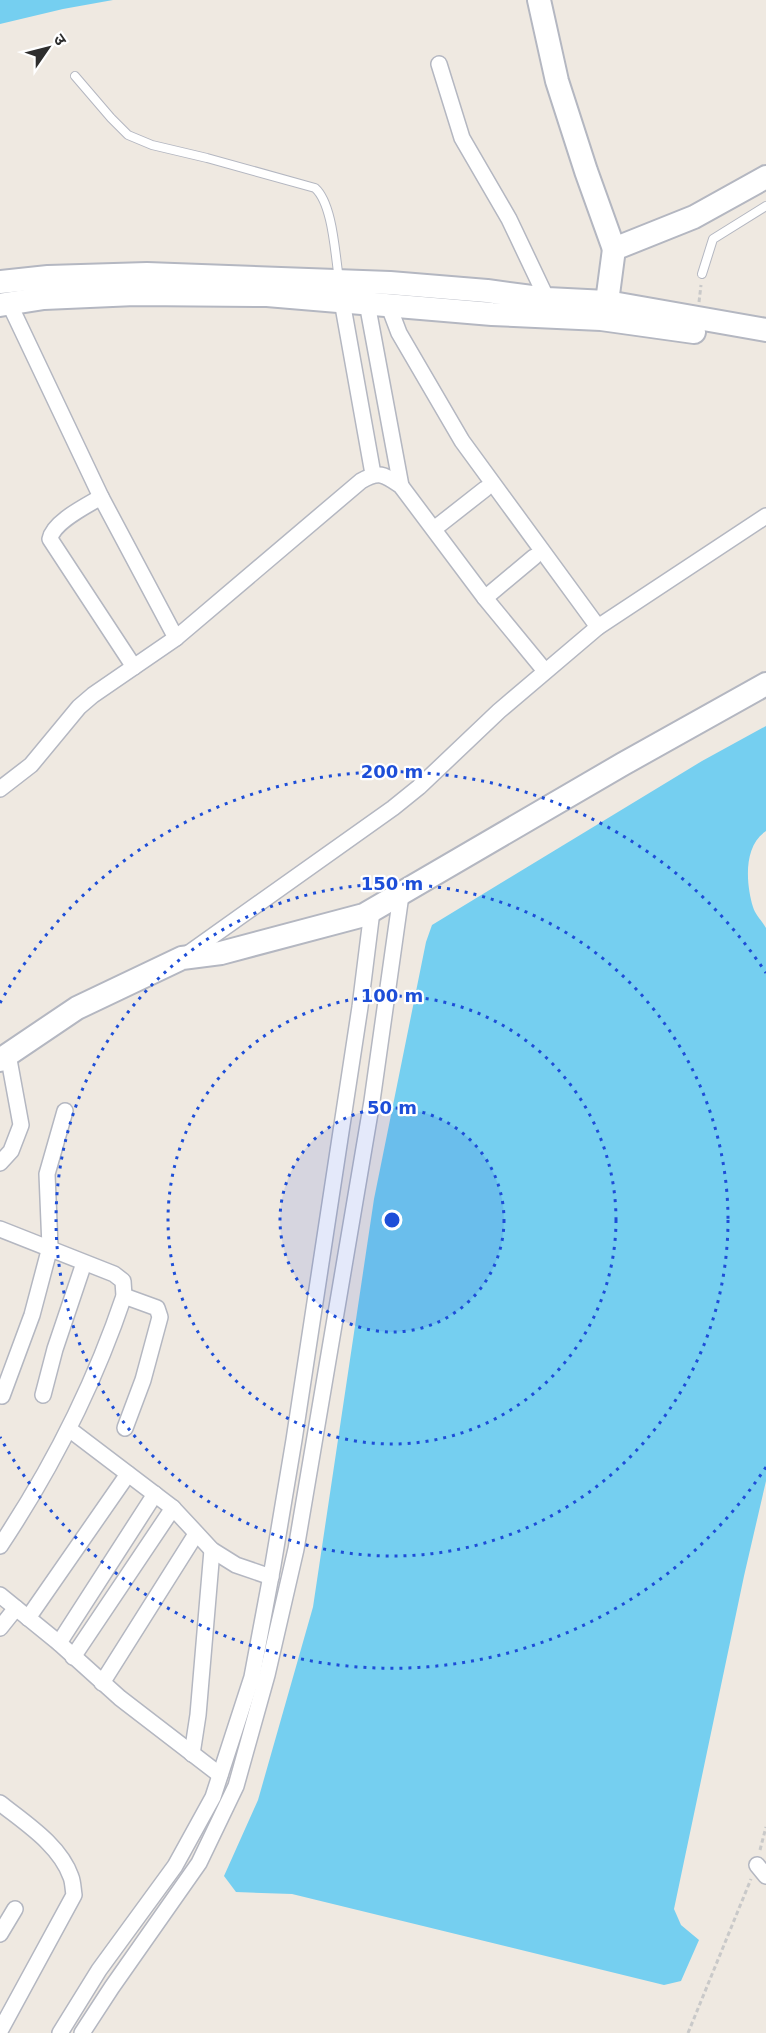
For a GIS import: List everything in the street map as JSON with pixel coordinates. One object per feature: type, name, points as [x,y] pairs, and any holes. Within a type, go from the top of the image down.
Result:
[{"type":"street","points":[[539,0],[557,81],[614,249],[604,311]]},
{"type":"street","points":[[439,64],[462,138],[509,219],[547,299]]},
{"type":"street","points":[[614,249],[694,217],[766,177]]},
{"type":"street","points":[[0,282],[48,277],[119,285],[250,286],[358,295],[492,314],[604,311],[697,318],[766,330]]},
{"type":"street","points":[[119,285],[5,304],[101,497],[176,638]]},
{"type":"street","points":[[358,295],[487,291],[547,299],[766,344]]},
{"type":"street","points":[[358,295],[373,474]]},
{"type":"street","points":[[358,295],[401,486]]},
{"type":"street","points":[[358,295],[399,333],[462,441],[598,627]]},
{"type":"street","points":[[0,789],[31,765],[79,707],[176,638],[361,481],[373,474],[386,475],[401,486],[485,598],[545,672]]},
{"type":"street","points":[[434,529],[485,489]]},
{"type":"street","points":[[101,497],[58,525],[51,531],[50,538],[134,667]]},
{"type":"street","points":[[0,1163],[11,1152],[21,1125],[4,1057],[77,1008],[182,958],[393,808],[419,787],[499,711],[598,627],[766,516]]},
{"type":"street","points":[[485,598],[534,557]]},
{"type":"street","points":[[182,958],[221,954],[364,915],[623,764],[766,684]]},
{"type":"street","points":[[82,2033],[199,1863],[236,1786],[267,1676],[296,1550],[372,1101],[401,895]]},
{"type":"street","points":[[60,2033],[99,1970],[175,1866],[213,1797],[252,1677],[271,1577],[299,1402],[360,1007],[372,911]]},
{"type":"street","points":[[1,1397],[32,1315],[50,1247],[47,1174],[64,1111]]},
{"type":"street","points":[[0,1229],[114,1274],[123,1281],[124,1296],[86,1395],[69,1429],[0,1546]]},
{"type":"street","points":[[43,1395],[84,1263]]},
{"type":"street","points":[[124,1296],[157,1308],[160,1317],[143,1380],[125,1428]]},
{"type":"street","points":[[299,1402],[320,1407]]},
{"type":"street","points":[[69,1429],[173,1508],[212,1550],[236,1565],[271,1577]]},
{"type":"street","points":[[28,1618],[128,1474]]},
{"type":"street","points":[[59,1643],[155,1494]]},
{"type":"street","points":[[73,1657],[173,1508]]},
{"type":"street","points":[[102,1683],[196,1534]]},
{"type":"street","points":[[192,1754],[198,1715],[212,1550]]},
{"type":"street","points":[[0,1595],[59,1643],[102,1683],[220,1775]]},
{"type":"street","points":[[0,1628],[16,1608]]},
{"type":"street","points":[[0,1803],[40,1834],[63,1859],[72,1878],[74,1895],[0,2031]]},
{"type":"street","points":[[0,1933],[15,1909]]},
{"type":"lane","points":[[75,76],[128,135],[152,145],[315,188],[321,193],[358,295]]},
{"type":"lane","points":[[702,274],[713,239],[766,206]]},
{"type":"path","points":[[697,318],[702,274]]},
{"type":"path","points":[[688,2033],[762,1870],[766,1827]]},
{"type":"water","points":[[0,0],[113,0],[0,24]]},
{"type":"water","points":[[766,726],[766,831],[753,846],[748,877],[753,907],[766,928],[766,1481],[674,1909],[681,1925],[699,1940],[681,1981],[664,1985],[292,1894],[236,1892],[224,1876],[258,1800],[313,1607],[374,1199],[426,942],[432,925],[702,761]]}]
